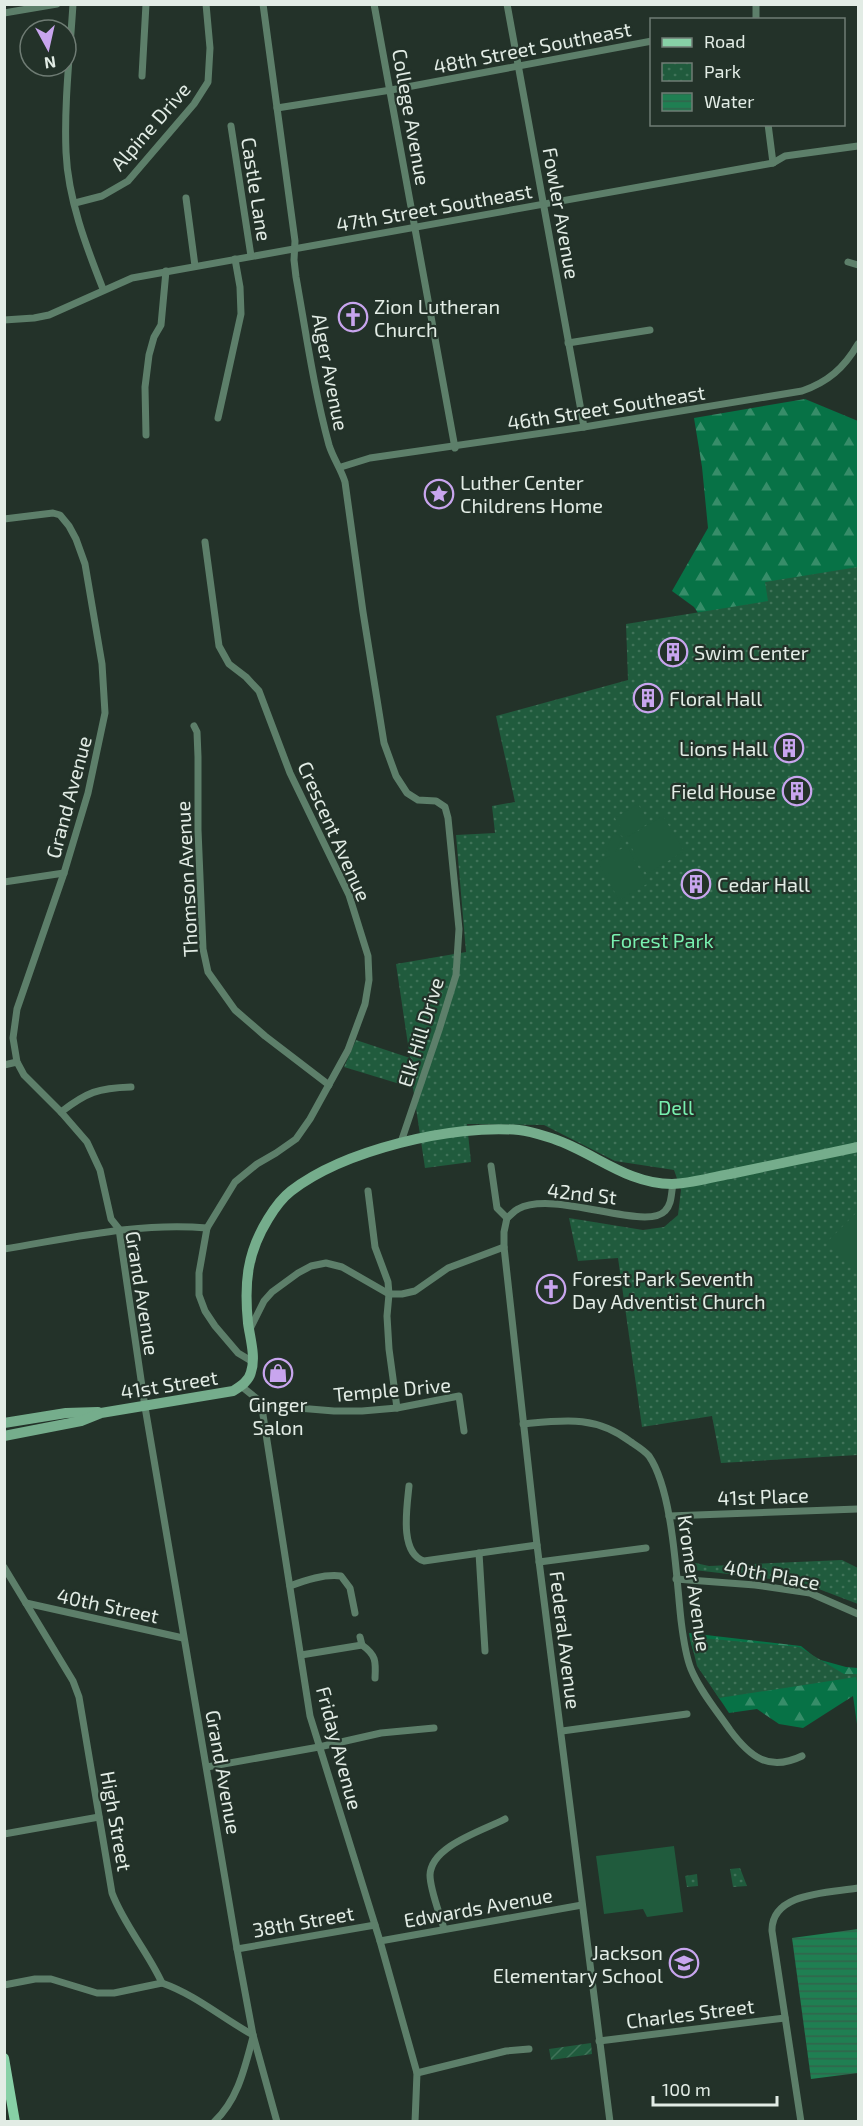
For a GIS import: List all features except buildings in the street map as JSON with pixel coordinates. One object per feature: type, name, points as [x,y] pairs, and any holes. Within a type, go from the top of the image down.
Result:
[{"type":"main road","points":[[241,1386],[248,1380],[253,1362],[246,1289],[250,1253],[260,1232],[274,1209],[290,1191],[321,1172],[357,1157],[401,1142],[454,1131],[522,1130],[556,1140],[627,1176],[673,1185],[858,1147]]},
{"type":"main road","name":"41st Street","points":[[4,1423],[27,1425],[81,1421],[101,1413],[233,1391],[241,1386]]},
{"type":"main road","name":"41st Street","points":[[4,1436],[27,1425]]},
{"type":"main road","points":[[4,2058],[15,2121]]},
{"type":"street","points":[[4,13],[57,4]]},
{"type":"street","points":[[73,4],[66,153],[85,243],[103,289]]},
{"type":"street","points":[[142,76],[146,4]]},
{"type":"street","name":"Alpine Drive","points":[[75,203],[102,196],[128,181],[194,104],[208,82],[210,48],[206,4]]},
{"type":"street","name":"Alger Avenue","points":[[263,4],[295,241],[296,277],[321,413],[330,448],[341,468],[345,482],[384,743],[396,776],[407,793],[418,800],[436,801],[445,807],[459,929]]},
{"type":"street","name":"College Avenue","points":[[374,4],[455,447]]},
{"type":"street","name":"Fowler Avenue","points":[[507,4],[584,428]]},
{"type":"street","name":"48th Street Southeast","points":[[277,108],[391,90],[650,41]]},
{"type":"street","name":"Castle Lane","points":[[231,126],[251,256]]},
{"type":"street","points":[[768,126],[773,163]]},
{"type":"street","name":"47th Street Southeast","points":[[4,320],[49,315],[132,278],[773,163],[785,156],[858,147]]},
{"type":"street","points":[[186,198],[195,266]]},
{"type":"street","points":[[218,418],[241,314],[240,287],[235,259]]},
{"type":"street","points":[[848,262],[858,265]]},
{"type":"street","points":[[146,435],[145,387],[149,355],[154,337],[161,325],[166,272]]},
{"type":"street","points":[[568,343],[650,330]]},
{"type":"street","name":"46th Street Southeast","points":[[341,468],[370,458],[584,428],[802,391],[819,385],[837,373],[858,344]]},
{"type":"street","name":"Grand Avenue","points":[[4,519],[53,513],[60,515],[69,526],[82,553],[92,597],[102,664],[105,713],[90,784],[64,873],[17,1010],[13,1038],[17,1062],[24,1076],[61,1112],[87,1142],[100,1170],[111,1219],[119,1229],[145,1407],[237,1949],[253,2035],[277,2121]]},
{"type":"street","name":"Crescent Avenue","points":[[205,542],[219,646],[229,664],[259,691],[290,773],[349,895],[368,956],[369,980],[365,1004],[348,1050],[329,1085],[296,1139],[276,1154],[256,1164],[235,1182],[207,1228],[199,1273],[199,1295],[205,1311],[215,1326],[238,1353],[253,1362]]},
{"type":"street","name":"Thomson Avenue","points":[[194,726],[197,732],[203,949],[207,972],[235,1010],[329,1085]]},
{"type":"street","points":[[4,882],[64,873]]},
{"type":"street","name":"Elk Hill Drive","points":[[401,1142],[440,1030],[456,975],[459,929]]},
{"type":"street","points":[[4,1065],[17,1062]]},
{"type":"street","points":[[61,1112],[83,1095],[108,1088],[131,1087]]},
{"type":"street","points":[[491,1166],[497,1208],[507,1218]]},
{"type":"street","name":"42nd St","points":[[507,1218],[518,1209],[552,1204],[577,1205],[656,1217],[664,1213],[670,1205],[673,1185]]},
{"type":"street","points":[[368,1191],[375,1247],[388,1281],[387,1316],[397,1408]]},
{"type":"street","name":"Federal Avenue","points":[[507,1218],[504,1247],[523,1424],[610,2121]]},
{"type":"street","points":[[4,1249],[119,1229],[182,1226],[207,1228]]},
{"type":"street","points":[[249,1332],[264,1300],[298,1273],[311,1266],[326,1263],[342,1267],[389,1294],[402,1294],[415,1291],[448,1268],[504,1247]]},
{"type":"street","points":[[241,1386],[261,1402]]},
{"type":"street","name":"Temple Drive","points":[[261,1402],[282,1407],[362,1411],[397,1408],[459,1396],[464,1431]]},
{"type":"street","name":"Friday Avenue","points":[[261,1402],[310,1716],[380,1941],[417,2073],[415,2121]]},
{"type":"street","name":"Kromer Avenue","points":[[523,1424],[566,1420],[592,1422],[619,1432],[648,1455],[663,1486],[669,1516],[685,1645],[691,1668],[702,1689],[743,1748],[759,1758],[777,1764],[790,1762],[802,1756]]},
{"type":"street","points":[[409,1486],[407,1532],[411,1552],[417,1559],[424,1561],[537,1545]]},
{"type":"street","name":"41st Place","points":[[669,1516],[858,1509]]},
{"type":"street","points":[[539,1562],[646,1548]]},
{"type":"street","points":[[479,1553],[485,1651]]},
{"type":"street","name":"High Street","points":[[4,1567],[73,1681],[79,1697],[112,1893],[162,1983]]},
{"type":"street","points":[[290,1586],[306,1580],[341,1576],[350,1588],[355,1613]]},
{"type":"street","name":"40th Place","points":[[676,1579],[755,1585],[810,1593],[858,1614]]},
{"type":"street","name":"40th Street","points":[[27,1604],[183,1638]]},
{"type":"street","points":[[301,1655],[361,1641],[372,1652],[376,1664],[375,1678]]},
{"type":"street","points":[[562,1731],[687,1714]]},
{"type":"street","points":[[207,1767],[319,1747],[381,1732],[434,1728]]},
{"type":"street","points":[[4,1834],[99,1817]]},
{"type":"street","points":[[444,1929],[430,1875],[438,1855],[447,1847],[505,1820]]},
{"type":"street","points":[[801,2121],[772,1925],[777,1911],[791,1900],[858,1888]]},
{"type":"street","name":"Edwards Avenue","points":[[380,1941],[582,1905]]},
{"type":"street","name":"38th Street","points":[[237,1949],[375,1925]]},
{"type":"street","points":[[4,1985],[35,1979],[51,1979],[81,1990],[114,1993],[162,1983],[196,1998],[220,2016],[253,2035],[243,2075],[231,2099],[214,2121]]},
{"type":"street","name":"Charles Street","points":[[599,2041],[785,2018]]},
{"type":"street","points":[[417,2073],[506,2051],[529,2049]]},
{"type":"green space","points":[[805,399],[858,421],[858,658],[712,634],[694,607],[672,591],[708,528],[694,418]]},
{"type":"green space","name":"Forest Park","points":[[858,567],[858,1455],[721,1463],[712,1416],[642,1427],[618,1258],[578,1261],[569,1218],[643,1230],[664,1227],[678,1215],[681,1190],[674,1170],[615,1161],[544,1125],[467,1124],[471,1162],[425,1168],[413,1088],[344,1067],[356,1040],[410,1058],[396,964],[466,952],[456,835],[495,833],[492,806],[515,802],[496,716],[628,680],[626,624],[768,601],[765,582]]},
{"type":"green space","points":[[638,804],[649,823],[626,837],[615,818]]},
{"type":"green space","points":[[663,816],[684,851],[647,874],[626,838]]},
{"type":"green space","points":[[614,833],[623,837],[615,852],[627,846],[647,884],[619,900],[598,862],[611,855],[605,851]]},
{"type":"green space","points":[[858,1211],[858,1265],[855,1269],[826,1243]]},
{"type":"green space","points":[[682,1560],[709,1566],[842,1560],[858,1568],[858,1604],[803,1583],[686,1569]]},
{"type":"green space","points":[[689,1633],[801,1646],[817,1659],[858,1668],[858,1731],[853,1696],[803,1728],[779,1724],[757,1709],[729,1713],[699,1665]]},
{"type":"green space","points":[[690,1637],[799,1647],[844,1674],[858,1674],[858,1688],[856,1677],[719,1698],[697,1666]]},
{"type":"green space","points":[[674,1846],[683,1912],[647,1917],[643,1909],[604,1914],[596,1856]]},
{"type":"green space","points":[[740,1868],[747,1886],[733,1887],[730,1869]]},
{"type":"green space","points":[[697,1874],[698,1886],[687,1887],[685,1876]]},
{"type":"green space","points":[[591,2043],[592,2054],[551,2060],[549,2049]]},
{"type":"water","points":[[858,1929],[858,2073],[811,2079],[792,1938]]},
{"type":"place","name":"Zion Lutheran Church","points":[[353,317]]},
{"type":"place","name":"Luther Center Childrens Home","points":[[439,494]]},
{"type":"place","name":"Swim Center","points":[[673,652]]},
{"type":"place","name":"Floral Hall","points":[[648,698]]},
{"type":"place","name":"Lions Hall","points":[[789,748]]},
{"type":"place","name":"Field House","points":[[797,791]]},
{"type":"place","name":"Cedar Hall","points":[[696,884]]},
{"type":"place","name":"Forest Park Seventh Day Adventist Church","points":[[551,1289]]},
{"type":"place","name":"Ginger Salon","points":[[278,1373]]},
{"type":"place","name":"Jackson Elementary School","points":[[684,1963]]},
{"type":"park label","name":"Dell","points":[[676,1107]]}]
